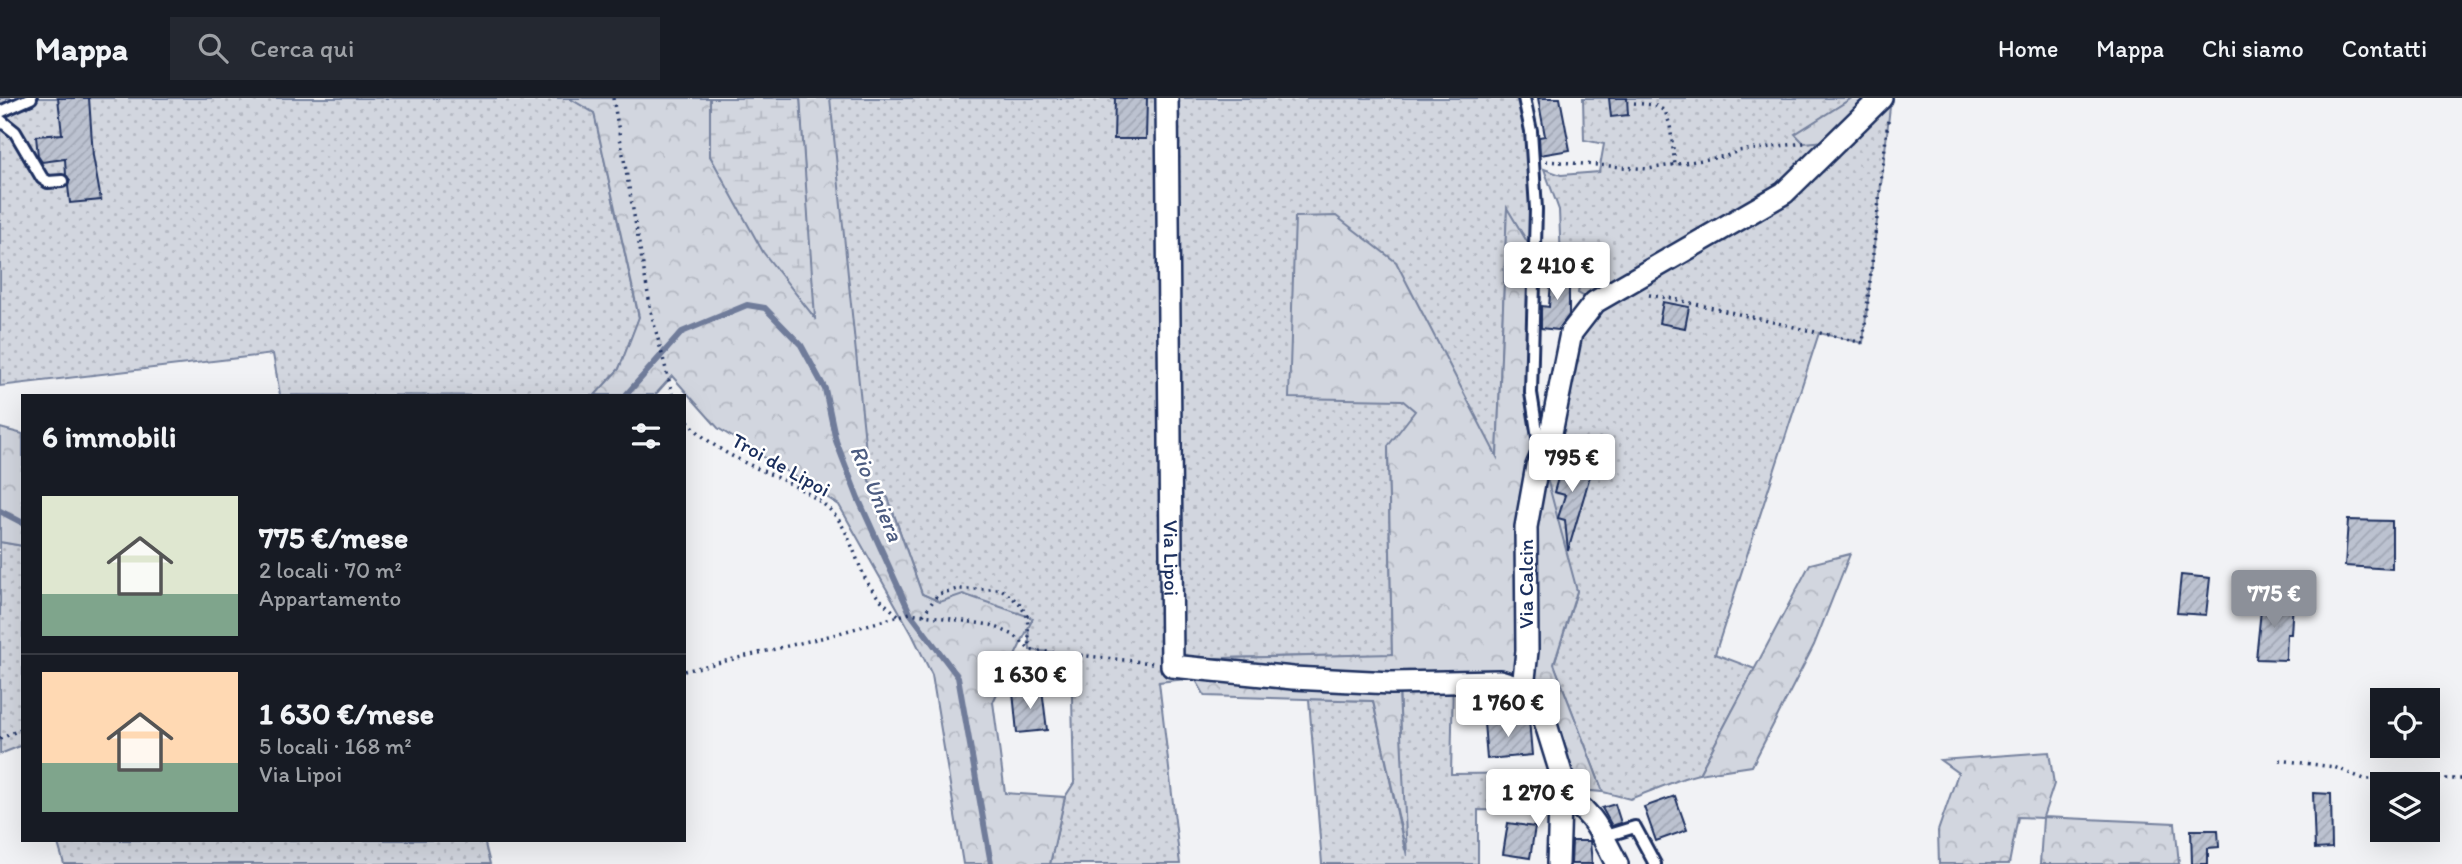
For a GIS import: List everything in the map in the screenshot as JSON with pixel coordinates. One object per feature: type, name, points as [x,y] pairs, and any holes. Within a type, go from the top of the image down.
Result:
[{"type":"street","name":"Via Lipoi","points":[[1167,98],[1172,666]]},
{"type":"street","name":"Via Calcin","points":[[1523,688],[1527,651],[1526,527],[1541,456],[1551,432],[1571,333],[1595,302],[1784,193],[1838,140],[1885,105]]},
{"type":"street","points":[[1172,666],[1293,678],[1391,683],[1500,681],[1523,688],[1540,705],[1561,773],[1558,864]]},
{"type":"street","points":[[1560,795],[1577,803],[1594,821],[1617,864]]},
{"type":"lane","points":[[0,111],[31,98]]},
{"type":"lane","points":[[1524,98],[1531,131],[1536,209],[1531,393],[1541,456]]},
{"type":"lane","points":[[0,120],[15,132],[42,178],[48,182],[62,181]]},
{"type":"lane","points":[[1602,837],[1635,827],[1655,864]]},
{"type":"path","points":[[613,98],[652,316],[672,394]]},
{"type":"path","points":[[1634,103],[1654,105],[1665,111],[1670,125],[1675,165]]},
{"type":"path","points":[[1643,294],[1863,342],[1885,105]]},
{"type":"path","points":[[1533,163],[1545,161],[1648,169],[1726,156],[1738,151],[1838,140]]},
{"type":"path","name":"Troi de Lipoi","points":[[686,418],[716,446],[824,504],[840,521],[866,580],[884,605],[901,617]]},
{"type":"path","points":[[923,615],[938,594],[958,589],[1002,589],[1019,603],[1027,616],[1030,650]]},
{"type":"path","points":[[686,671],[910,613],[991,625],[1014,635],[1030,650],[1116,657],[1172,666]]},
{"type":"path","points":[[0,739],[21,729]]},
{"type":"path","points":[[2280,760],[2333,767],[2364,779],[2462,779]]},
{"type":"green space","points":[[0,98],[569,98],[594,112],[639,318],[619,369],[597,394],[280,394],[273,354],[0,386]]},
{"type":"green space","points":[[569,98],[710,98],[710,156],[814,317],[800,98],[830,98],[869,481],[888,498],[922,594],[940,602],[963,594],[1033,618],[993,702],[1005,793],[1065,797],[1050,864],[963,864],[932,675],[912,634],[839,505],[718,428],[672,376],[656,394],[596,394],[619,369],[639,317],[594,113]]},
{"type":"green space","points":[[710,98],[800,98],[815,318],[763,252],[710,156]]},
{"type":"green space","points":[[825,98],[1524,98],[1535,255],[1507,209],[1497,458],[1388,447],[1392,655],[1217,658],[1195,678],[1159,682],[1180,864],[1050,864],[1065,797],[1074,783],[1071,654],[1030,650],[1027,616],[956,609],[922,594],[888,498],[869,482]]},
{"type":"green space","points":[[1583,98],[1852,98],[1796,134],[1804,143],[1891,98],[1863,343],[1819,333],[1715,654],[1755,669],[1699,774],[1630,799],[1603,792],[1554,664],[1577,591],[1537,466],[1571,333],[1595,303],[1578,293],[1583,266],[1561,262],[1559,210],[1544,169],[1561,175],[1599,172],[1604,144],[1584,140]]},
{"type":"green space","points":[[1852,98],[1881,98],[1838,140],[1804,143],[1795,134]]},
{"type":"green space","points":[[1507,208],[1535,255],[1534,415],[1541,456],[1577,591],[1554,664],[1603,792],[1580,790],[1535,686],[1398,672],[1407,856],[1373,701],[1205,696],[1184,659],[1392,654],[1388,446],[1415,411],[1402,400],[1289,398],[1295,217],[1336,216],[1396,262],[1497,457]]},
{"type":"green space","points":[[0,428],[21,433],[21,546],[0,542]]},
{"type":"green space","points":[[0,542],[21,546],[21,746],[0,754]]},
{"type":"green space","points":[[1850,554],[1814,645],[1752,766],[1699,774],[1810,564]]},
{"type":"green space","points":[[1453,682],[1451,774],[1561,773],[1560,812],[1478,810],[1478,864],[1322,864],[1309,699],[1373,701],[1405,850],[1399,683]]},
{"type":"green space","points":[[2049,752],[2054,784],[2043,817],[2175,823],[2179,864],[2040,864],[2043,818],[2018,817],[2009,864],[1939,864],[1938,831],[1958,773],[1940,760]]},
{"type":"green space","points":[[58,842],[484,842],[490,864],[64,864]]},
{"type":"building","points":[[58,98],[89,98],[93,156],[101,200],[70,203],[70,180],[66,175],[65,159],[42,162],[38,156],[36,136],[62,134]]},
{"type":"building","points":[[1115,98],[1147,98],[1146,139],[1114,139]]},
{"type":"building","points":[[1538,98],[1560,98],[1570,150],[1540,155],[1539,137],[1545,136]]},
{"type":"building","points":[[1609,98],[1627,98],[1628,115],[1611,117]]},
{"type":"building","points":[[1552,270],[1569,271],[1569,315],[1558,330],[1541,328],[1541,306],[1549,307]]},
{"type":"building","points":[[1663,302],[1689,307],[1685,328],[1659,323]]},
{"type":"building","points":[[1563,461],[1592,469],[1568,551],[1565,520],[1558,518],[1565,495],[1554,492]]},
{"type":"building","points":[[2348,520],[2392,521],[2392,569],[2345,566]]},
{"type":"building","points":[[2181,575],[2210,578],[2206,615],[2177,613]]},
{"type":"building","points":[[2262,600],[2293,601],[2286,660],[2256,659]]},
{"type":"building","points":[[1042,689],[1047,730],[1017,733],[1013,692]]},
{"type":"building","points":[[1529,719],[1532,755],[1487,759],[1484,723]]},
{"type":"building","points":[[2313,793],[2331,794],[2332,848],[2315,849]]},
{"type":"building","points":[[1675,796],[1687,830],[1656,841],[1644,807]]},
{"type":"building","points":[[1615,804],[1621,823],[1612,826],[1602,808]]},
{"type":"building","points":[[1508,823],[1535,827],[1530,858],[1503,854]]},
{"type":"building","points":[[2191,830],[2218,830],[2219,847],[2208,848],[2208,864],[2192,864]]},
{"type":"building","points":[[1572,841],[1590,841],[1592,864],[1571,864]]},
{"type":"waterway","name":"Rio Uniera","points":[[627,394],[682,332],[747,305],[765,308],[801,345],[825,389],[836,441],[858,498],[910,613],[958,677],[991,864]]},
{"type":"waterway","name":"Rio Uniera","points":[[0,511],[21,522]]}]
